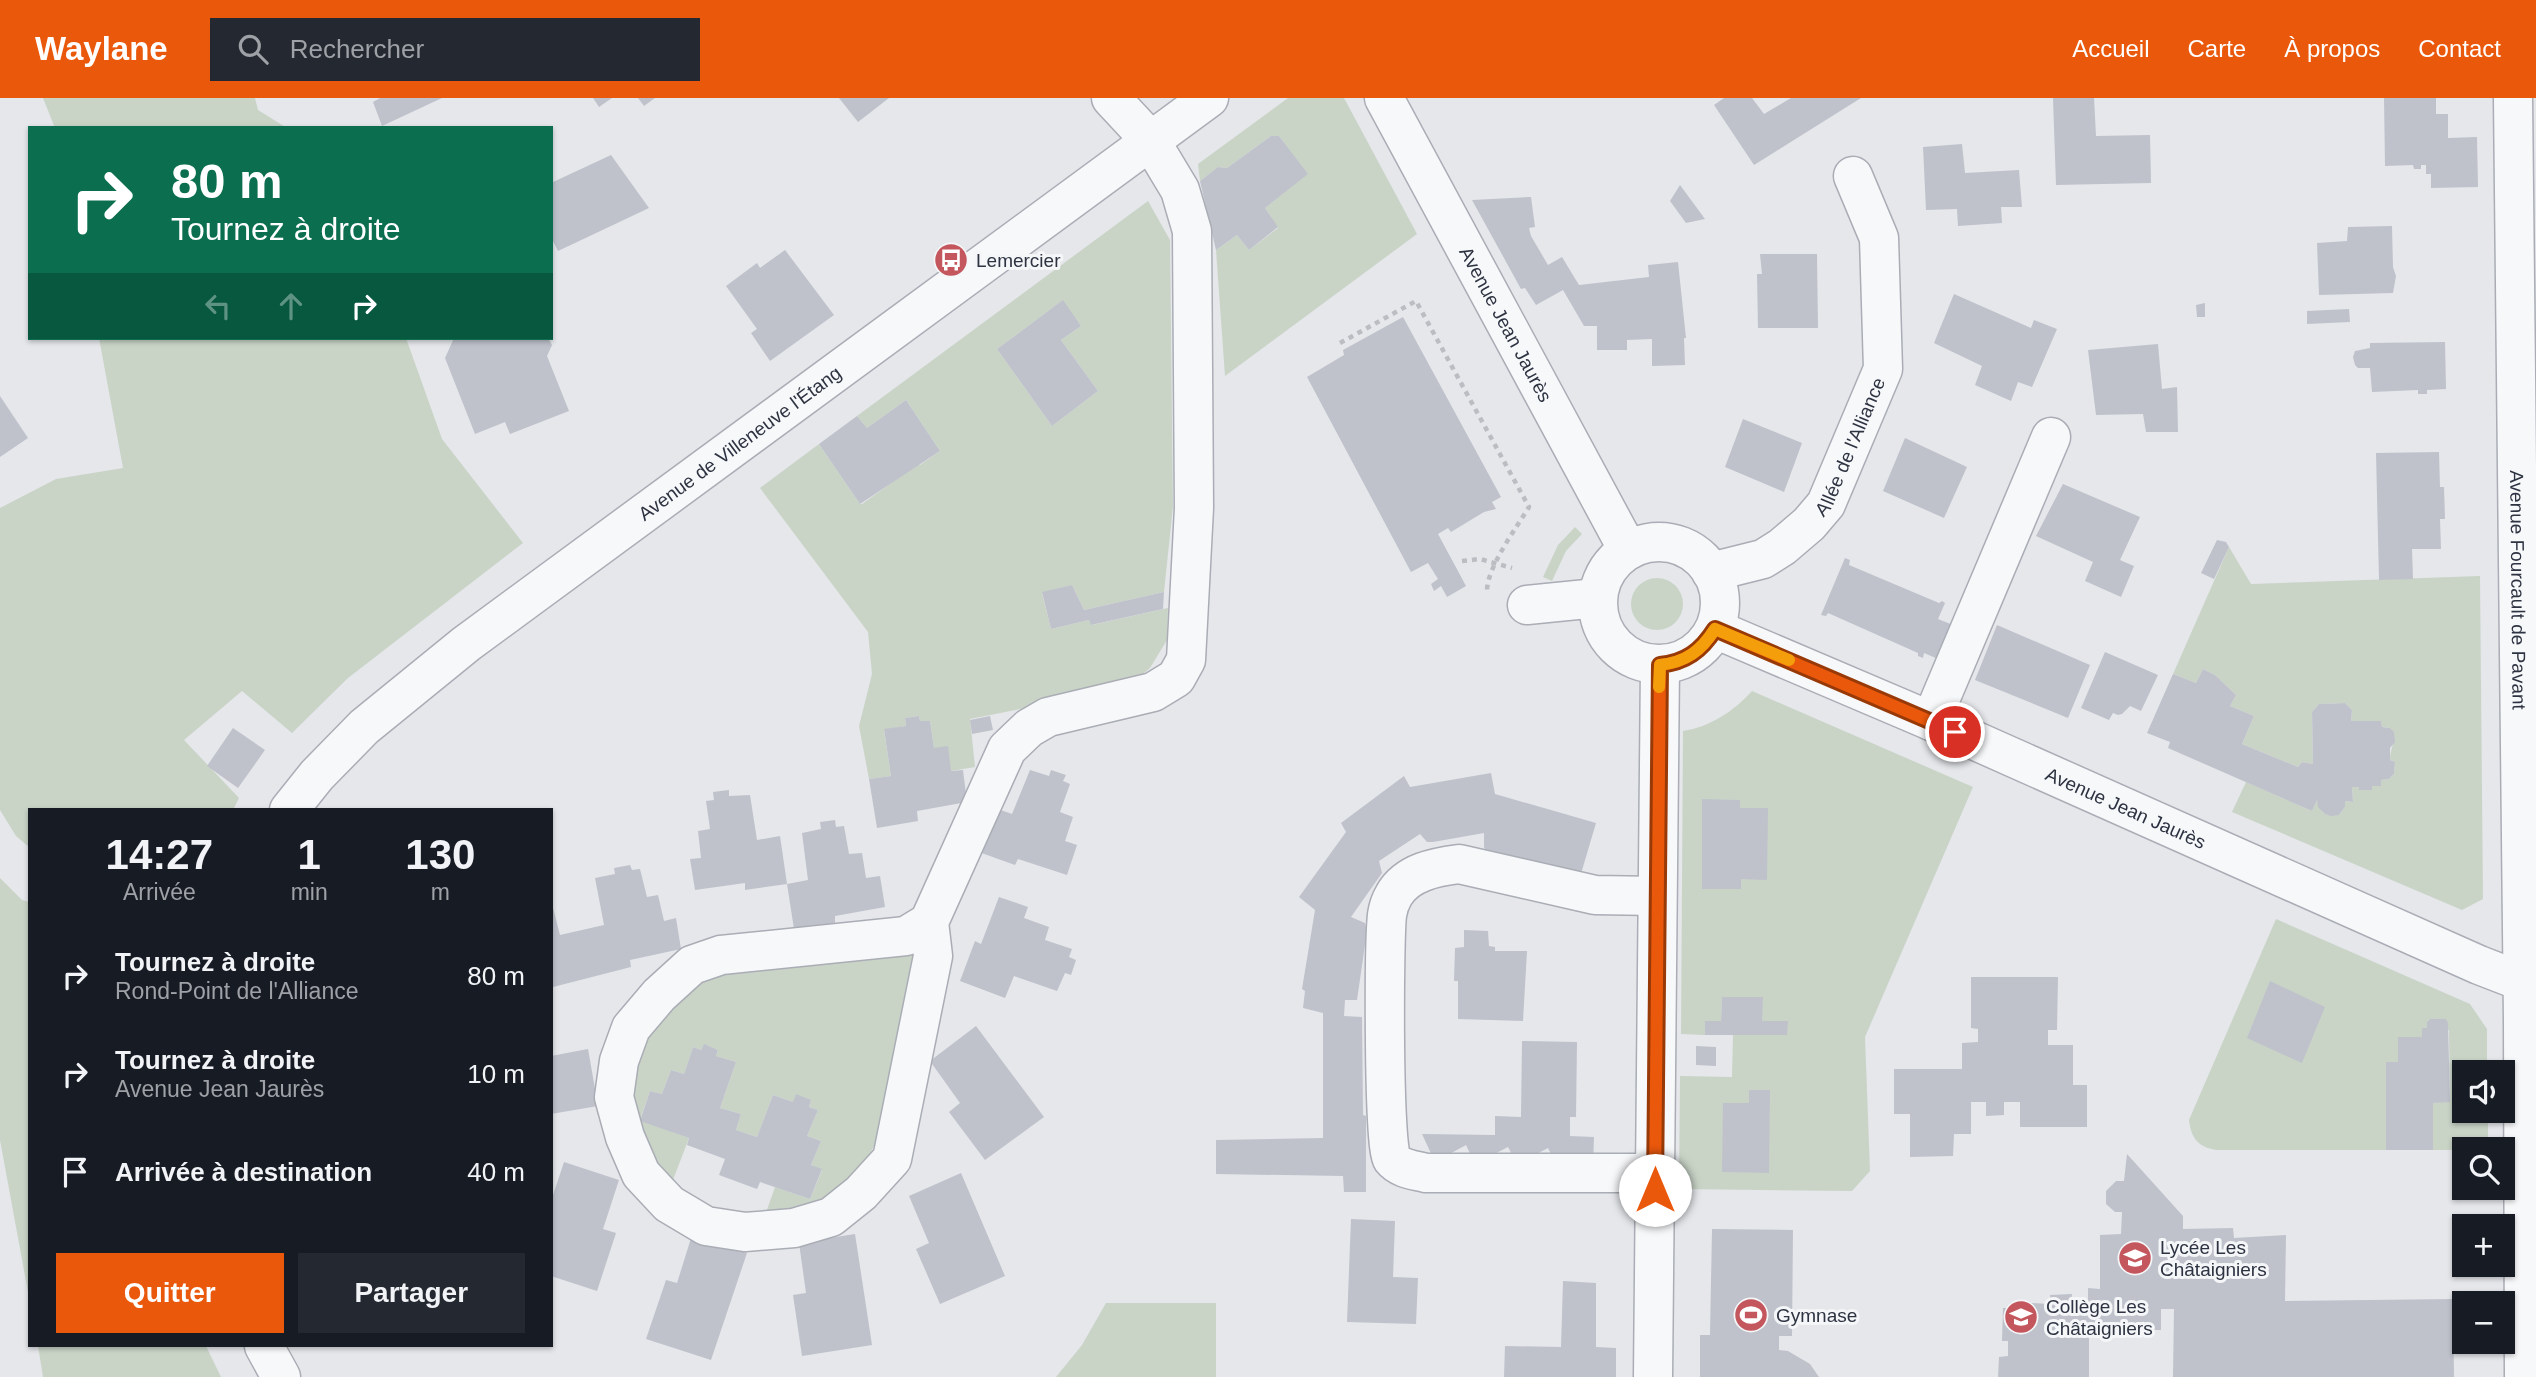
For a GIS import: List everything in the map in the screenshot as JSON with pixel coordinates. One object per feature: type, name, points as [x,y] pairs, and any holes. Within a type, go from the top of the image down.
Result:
[{"type":"street","points":[[929,922],[906,936],[721,955],[692,965],[659,995],[631,1028],[619,1061],[614,1097],[625,1137],[641,1174],[669,1204],[706,1226],[745,1232],[794,1228],[831,1217],[861,1193],[892,1159],[933,956],[929,922],[1007,749],[1029,728],[1048,717],[1153,692],[1176,678],[1185,660],[1194,508],[1192,231],[1180,190],[1150,140],[1111,98]]},
{"type":"street","name":"Avenue de Villeneuve l'Étang","points":[[291,808],[317,775],[364,727],[466,644],[1209,98]]},
{"type":"street","name":"Avenue Jean Jaurès","points":[[1384,98],[1628,550]]},
{"type":"street","name":"Avenue Fourcault de Pavant","points":[[2513,98],[2525,143],[2529,984],[2524,1377]]},
{"type":"street","name":"Allée de l'Alliance","points":[[1712,572],[1763,559],[1782,548],[1809,524],[1826,504],[1883,369],[1879,238],[1853,176]]},
{"type":"street","points":[[1931,721],[2051,437]]},
{"type":"street","points":[[1658,542],[1675,544],[1702,559],[1712,572],[1719,590],[1720,610],[1715,629],[1693,655],[1677,663],[1660,665],[1639,662],[1621,653],[1607,638],[1599,619],[1597,598],[1602,579],[1613,562],[1628,550],[1658,542]]},
{"type":"street","points":[[1524,588],[1597,598]]},
{"type":"street","name":"Avenue Jean Jaurès","points":[[1715,629],[1931,721],[2466,959],[2529,984]]},
{"type":"street","points":[[1653,1377],[1660,665]]},
{"type":"street","points":[[1655,1173],[1426,1173],[1401,1167],[1390,1157],[1386,1019],[1387,912],[1395,892],[1417,874],[1437,867],[1459,864],[1595,895],[1657,896]]},
{"type":"street","points":[[265,1347],[281,1377]]},
{"type":"path","points":[[1340,343],[1416,301],[1529,506],[1496,562],[1487,586],[1488,597]]},
{"type":"path","points":[[1462,561],[1480,559],[1496,562],[1524,588]]},
{"type":"shaded area","points":[[43,98],[255,98],[258,110],[284,126],[54,126]]},
{"type":"shaded area","points":[[1288,98],[1344,98],[1417,234],[1225,376],[1216,250],[1237,235],[1249,250],[1278,228],[1265,208],[1307,174],[1279,136],[1271,136],[1227,168],[1218,167],[1200,181],[1198,164]]},
{"type":"shaded area","points":[[1148,201],[1170,240],[1173,506],[1164,592],[1084,610],[1072,585],[1042,593],[1051,629],[1089,620],[1092,625],[1168,608],[1167,640],[1150,668],[1137,679],[1055,702],[970,719],[975,767],[951,771],[934,748],[930,721],[920,721],[919,716],[905,718],[906,726],[884,730],[891,776],[869,779],[859,726],[872,674],[868,632],[760,488],[819,444],[862,504],[940,451],[906,400],[867,428],[857,416]],"holes":[[[1062,301],[1081,326],[1061,340],[1098,391],[1052,426],[997,349]]]},
{"type":"shaded area","points":[[99,340],[407,340],[442,439],[523,543],[348,678],[292,733],[242,691],[184,740],[239,798],[234,808],[28,808],[28,846],[16,836],[0,810],[0,508],[56,479],[123,468]]},
{"type":"shaded area","points":[[1575,527],[1582,534],[1566,551],[1552,581],[1543,577],[1558,545]]},
{"type":"shaded area","points":[[2229,547],[2251,584],[2480,576],[2483,899],[2462,910],[2232,812],[2246,782],[2312,811],[2317,800],[2325,814],[2339,815],[2345,807],[2345,801],[2353,802],[2352,787],[2372,790],[2372,786],[2381,786],[2381,780],[2389,779],[2394,774],[2395,762],[2390,760],[2394,733],[2390,728],[2382,727],[2381,721],[2351,721],[2352,710],[2345,703],[2319,704],[2312,712],[2313,764],[2302,762],[2298,767],[2242,744],[2254,716],[2230,706],[2236,695],[2215,675],[2203,669],[2196,683],[2173,674]]},
{"type":"shaded area","points":[[1657,578],[1667,580],[1675,586],[1681,594],[1681,614],[1675,622],[1667,628],[1657,630],[1647,628],[1639,622],[1633,614],[1631,604],[1633,594],[1639,586],[1647,580]]},
{"type":"shaded area","points":[[1752,691],[1973,787],[1865,1037],[1870,1171],[1852,1191],[1679,1189],[1680,1076],[1732,1077],[1733,1035],[1787,1035],[1787,1022],[1762,1021],[1762,997],[1722,997],[1721,1021],[1706,1021],[1705,1035],[1681,1034],[1683,731],[1703,726],[1721,717]]},
{"type":"shaded area","points":[[0,878],[22,900],[28,902],[28,1292],[0,1140]]},
{"type":"shaded area","points":[[2276,919],[2470,1004],[2487,1029],[2487,1060],[2452,1060],[2452,1123],[2488,1123],[2488,1137],[2452,1137],[2452,1150],[2433,1150],[2433,1103],[2450,1101],[2449,1030],[2445,1019],[2430,1019],[2427,1028],[2422,1029],[2422,1037],[2398,1037],[2398,1062],[2386,1150],[2216,1150],[2204,1147],[2196,1141],[2189,1120]]},
{"type":"shaded area","points":[[915,947],[876,1142],[863,1167],[824,1203],[763,1221],[775,1187],[810,1199],[822,1170],[811,1165],[821,1141],[807,1136],[818,1110],[809,1107],[811,1100],[793,1102],[773,1095],[757,1137],[736,1130],[741,1114],[720,1108],[736,1062],[716,1056],[718,1050],[704,1045],[701,1050],[693,1047],[684,1074],[671,1070],[662,1094],[650,1091],[640,1120],[689,1138],[671,1185],[655,1168],[628,1108],[635,1047],[701,976]]},
{"type":"shaded area","points":[[1106,1303],[1216,1303],[1216,1377],[1056,1377],[1082,1345]]},
{"type":"shaded area","points":[[38,1347],[206,1347],[221,1377],[43,1377]]},
{"type":"building","points":[[380,98],[442,98],[382,126],[373,102]]},
{"type":"building","points":[[593,98],[612,98],[599,107]]},
{"type":"building","points":[[638,98],[655,98],[644,106]]},
{"type":"building","points":[[839,98],[889,98],[858,122]]},
{"type":"building","points":[[1724,98],[1752,98],[1764,114],[1791,98],[1861,98],[1754,165],[1714,105]]},
{"type":"building","points":[[2053,98],[2094,98],[2096,136],[2150,135],[2151,183],[2056,185]]},
{"type":"building","points":[[2384,98],[2436,98],[2436,114],[2448,114],[2448,138],[2477,137],[2478,187],[2431,188],[2431,174],[2426,174],[2426,165],[2421,165],[2421,169],[2414,169],[2413,165],[2385,166]]},
{"type":"building","points":[[1271,136],[1279,136],[1308,174],[1265,208],[1278,227],[1249,250],[1237,235],[1216,250],[1200,181],[1218,167],[1227,168]]},
{"type":"building","points":[[1962,144],[1965,173],[2019,170],[2022,207],[2001,207],[2002,223],[1958,226],[1957,209],[1926,210],[1923,147]]},
{"type":"building","points":[[611,155],[649,208],[558,251],[553,241],[553,182]]},
{"type":"building","points":[[1680,185],[1705,219],[1686,223],[1670,201]]},
{"type":"building","points":[[1531,197],[1535,227],[1529,228],[1531,236],[1548,265],[1562,257],[1579,285],[1649,277],[1648,265],[1678,262],[1686,338],[1685,365],[1652,366],[1652,339],[1627,340],[1627,350],[1597,350],[1597,326],[1584,326],[1563,290],[1536,305],[1525,288],[1521,289],[1472,200]]},
{"type":"building","points":[[2392,226],[2393,267],[2396,276],[2393,293],[2319,295],[2317,243],[2347,241],[2348,227]]},
{"type":"building","points":[[785,250],[834,315],[770,361],[751,333],[757,329],[726,286],[757,263],[760,268]]},
{"type":"building","points":[[1760,254],[1817,254],[1818,328],[1758,328],[1757,274],[1762,274]]},
{"type":"building","points":[[1954,294],[2031,328],[2034,320],[2057,329],[2032,387],[2018,382],[2011,401],[1975,385],[1982,366],[1934,343]]},
{"type":"building","points":[[1063,300],[1081,326],[1061,340],[1098,391],[1052,426],[997,349]]},
{"type":"building","points":[[2205,303],[2205,317],[2197,317],[2196,305]]},
{"type":"building","points":[[2349,309],[2350,322],[2307,324],[2307,311]]},
{"type":"building","points":[[1403,317],[1501,497],[1492,502],[1496,509],[1484,512],[1451,532],[1448,528],[1438,534],[1466,586],[1447,597],[1441,586],[1434,591],[1431,584],[1438,579],[1428,563],[1411,572],[1307,377],[1344,355],[1343,350]]},
{"type":"building","points":[[453,340],[549,340],[552,345],[547,356],[569,411],[510,434],[505,422],[475,434],[445,358]]},
{"type":"building","points":[[2445,342],[2446,389],[2427,390],[2427,394],[2418,394],[2418,390],[2372,392],[2370,368],[2358,368],[2353,357],[2355,351],[2370,348],[2370,343]]},
{"type":"building","points":[[2158,344],[2162,389],[2177,387],[2178,432],[2146,432],[2143,414],[2096,415],[2088,350]]},
{"type":"building","points":[[0,396],[28,438],[0,457]]},
{"type":"building","points":[[906,400],[940,451],[860,504],[819,444],[857,416],[867,428]]},
{"type":"building","points":[[1743,419],[1802,443],[1784,492],[1725,467]]},
{"type":"building","points":[[1905,438],[1967,467],[1944,518],[1883,491]]},
{"type":"building","points":[[2439,452],[2440,487],[2444,487],[2445,519],[2440,519],[2441,549],[2412,549],[2413,579],[2379,580],[2376,453]]},
{"type":"building","points":[[2063,484],[2140,517],[2120,560],[2134,566],[2121,597],[2085,581],[2093,562],[2036,536]]},
{"type":"building","points":[[2217,540],[2226,542],[2229,547],[2214,579],[2201,573]]},
{"type":"building","points":[[1845,558],[1850,560],[1849,565],[1939,603],[1945,603],[1938,619],[1953,625],[1938,659],[1924,653],[1923,658],[1918,656],[1918,653],[1828,613],[1826,616],[1821,615]]},
{"type":"building","points":[[1072,585],[1084,610],[1164,592],[1163,609],[1091,625],[1089,620],[1051,629],[1042,592]]},
{"type":"building","points":[[1997,625],[2090,665],[2068,718],[1975,680]]},
{"type":"building","points":[[2105,652],[2158,675],[2141,711],[2130,706],[2122,714],[2113,713],[2109,720],[2081,708]]},
{"type":"building","points":[[2203,669],[2215,675],[2236,695],[2230,706],[2254,716],[2242,744],[2298,767],[2302,762],[2313,764],[2312,712],[2319,704],[2345,703],[2352,710],[2351,721],[2381,721],[2382,727],[2390,728],[2394,732],[2395,742],[2390,748],[2390,760],[2395,762],[2394,774],[2389,779],[2381,780],[2381,786],[2372,786],[2372,790],[2352,787],[2353,802],[2345,801],[2345,807],[2339,815],[2331,816],[2318,807],[2317,800],[2312,811],[2168,748],[2170,742],[2147,733],[2173,674],[2196,683]]},
{"type":"building","points":[[919,716],[920,721],[930,721],[934,748],[948,746],[951,771],[963,770],[967,802],[917,811],[918,821],[877,828],[869,779],[891,776],[884,729],[906,726],[905,718]]},
{"type":"building","points":[[990,716],[993,730],[972,734],[970,720]]},
{"type":"building","points":[[233,728],[265,750],[238,788],[207,766]]},
{"type":"building","points":[[1030,770],[1049,776],[1051,770],[1066,775],[1063,781],[1070,784],[1060,812],[1073,817],[1065,841],[1077,845],[1067,875],[1018,859],[1015,865],[976,851],[992,807],[1012,814]]},
{"type":"building","points":[[1491,773],[1495,794],[1596,823],[1580,877],[1488,851],[1484,848],[1484,833],[1433,842],[1427,842],[1420,834],[1379,861],[1382,873],[1351,917],[1365,923],[1367,931],[1357,1000],[1345,1000],[1344,1016],[1362,1017],[1366,1192],[1344,1192],[1343,1176],[1216,1174],[1216,1140],[1323,1138],[1323,1013],[1303,1008],[1305,991],[1302,989],[1315,910],[1299,897],[1346,832],[1341,823],[1404,776],[1410,787]]},
{"type":"building","points":[[729,790],[729,796],[750,795],[757,840],[780,836],[787,884],[745,890],[745,883],[695,890],[690,859],[701,858],[698,831],[710,829],[706,801],[714,800],[713,792]]},
{"type":"building","points":[[1702,799],[1740,800],[1740,808],[1768,808],[1767,880],[1741,879],[1741,889],[1702,889]]},
{"type":"building","points":[[835,820],[836,827],[844,826],[849,854],[862,853],[866,878],[880,876],[885,907],[835,916],[835,923],[794,929],[787,884],[808,880],[802,833],[821,829],[820,822]]},
{"type":"building","points":[[630,865],[632,870],[640,869],[647,897],[658,895],[664,921],[676,918],[681,949],[630,960],[631,967],[553,987],[553,908],[560,935],[604,925],[595,878],[615,874],[614,868]]},
{"type":"building","points":[[999,897],[1028,907],[1024,918],[1049,927],[1045,940],[1072,949],[1069,957],[1076,960],[1071,975],[1065,973],[1057,991],[1014,976],[1005,998],[960,981],[975,941],[981,944]]},
{"type":"building","points":[[1464,930],[1488,931],[1489,946],[1495,947],[1495,951],[1527,951],[1523,1021],[1458,1019],[1458,981],[1454,981],[1455,948],[1464,947]]},
{"type":"building","points":[[1971,977],[2058,977],[2057,1030],[2048,1030],[2048,1045],[2073,1045],[2073,1085],[2087,1085],[2087,1127],[2020,1127],[2020,1102],[2004,1102],[2004,1115],[1986,1116],[1986,1102],[1971,1102],[1971,1134],[1954,1134],[1953,1156],[1910,1157],[1910,1114],[1894,1114],[1894,1069],[1962,1069],[1962,1043],[1978,1042],[1978,1029],[1971,1028]]},
{"type":"building","points":[[2270,981],[2325,1007],[2302,1063],[2247,1038]]},
{"type":"building","points":[[1722,997],[1763,997],[1762,1021],[1788,1021],[1787,1035],[1705,1035],[1705,1021],[1721,1021]]},
{"type":"building","points":[[2430,1019],[2446,1019],[2448,1023],[2450,1102],[2433,1103],[2433,1150],[2386,1150],[2386,1062],[2398,1062],[2398,1037],[2422,1037],[2422,1028],[2427,1028]]},
{"type":"building","points":[[976,1026],[1044,1117],[985,1160],[949,1112],[960,1103],[930,1061]]},
{"type":"building","points":[[1522,1041],[1577,1042],[1576,1117],[1570,1117],[1570,1136],[1594,1137],[1593,1166],[1557,1166],[1548,1148],[1517,1164],[1508,1147],[1475,1164],[1466,1145],[1435,1162],[1422,1134],[1495,1135],[1495,1116],[1521,1117]]},
{"type":"building","points":[[704,1044],[718,1050],[716,1056],[736,1062],[720,1108],[741,1114],[736,1130],[757,1137],[773,1095],[793,1102],[796,1094],[811,1100],[809,1107],[818,1110],[807,1136],[821,1141],[811,1165],[822,1169],[810,1199],[760,1182],[757,1189],[719,1175],[725,1159],[687,1145],[689,1138],[640,1121],[650,1091],[662,1094],[671,1070],[684,1074],[693,1047],[701,1050]]},
{"type":"building","points":[[1696,1046],[1716,1047],[1716,1066],[1696,1065]]},
{"type":"building","points":[[588,1049],[598,1106],[553,1114],[553,1056]]},
{"type":"building","points":[[1749,1090],[1770,1090],[1769,1173],[1722,1172],[1723,1103],[1749,1103]]},
{"type":"building","points":[[2127,1154],[2183,1216],[2183,1229],[2233,1228],[2234,1238],[2286,1235],[2285,1301],[2452,1299],[2454,1377],[2173,1377],[2174,1309],[2161,1309],[2161,1330],[2101,1330],[2101,1323],[2089,1323],[2089,1377],[1998,1377],[1999,1357],[2008,1356],[2008,1341],[2002,1341],[2003,1308],[2032,1307],[2031,1303],[2051,1304],[2050,1295],[2072,1294],[2071,1303],[2088,1302],[2088,1288],[2100,1289],[2100,1235],[2121,1234],[2122,1212],[2115,1212],[2106,1204],[2106,1191],[2116,1181],[2124,1181]]},
{"type":"building","points":[[564,1162],[619,1180],[603,1229],[616,1233],[597,1291],[553,1277],[553,1195]]},
{"type":"building","points":[[961,1173],[1005,1276],[940,1304],[916,1249],[929,1243],[909,1196]]},
{"type":"building","points":[[1351,1219],[1395,1221],[1393,1277],[1418,1278],[1416,1324],[1347,1322]]},
{"type":"building","name":"Gymnase","points":[[1712,1229],[1793,1230],[1792,1336],[1779,1336],[1779,1350],[1788,1351],[1810,1364],[1819,1377],[1700,1377],[1700,1335],[1710,1335]]},
{"type":"building","points":[[855,1234],[872,1345],[802,1356],[793,1295],[806,1293],[799,1243]]},
{"type":"building","points":[[692,1235],[747,1253],[711,1360],[646,1339],[666,1280],[677,1283]]},
{"type":"building","points":[[1563,1281],[1596,1283],[1596,1347],[1616,1348],[1616,1377],[1504,1377],[1505,1346],[1561,1347]]},
{"type":"slow traffic","points":[[1659,687],[1660,665],[1677,663],[1693,655],[1715,629],[1789,660]]},
{"type":"place","name":"Lemercier","points":[[951,260]]},
{"type":"place","name":"Lycée Les Châtaigniers","points":[[2135,1258]]},
{"type":"place","name":"Gymnase","points":[[1751,1315]]},
{"type":"place","name":"Collège Les Châtaigniers","points":[[2021,1317]]},
{"type":"route","points":[[1655,1190],[1660,665],[1677,663],[1693,655],[1715,629],[1955,732]]}]
